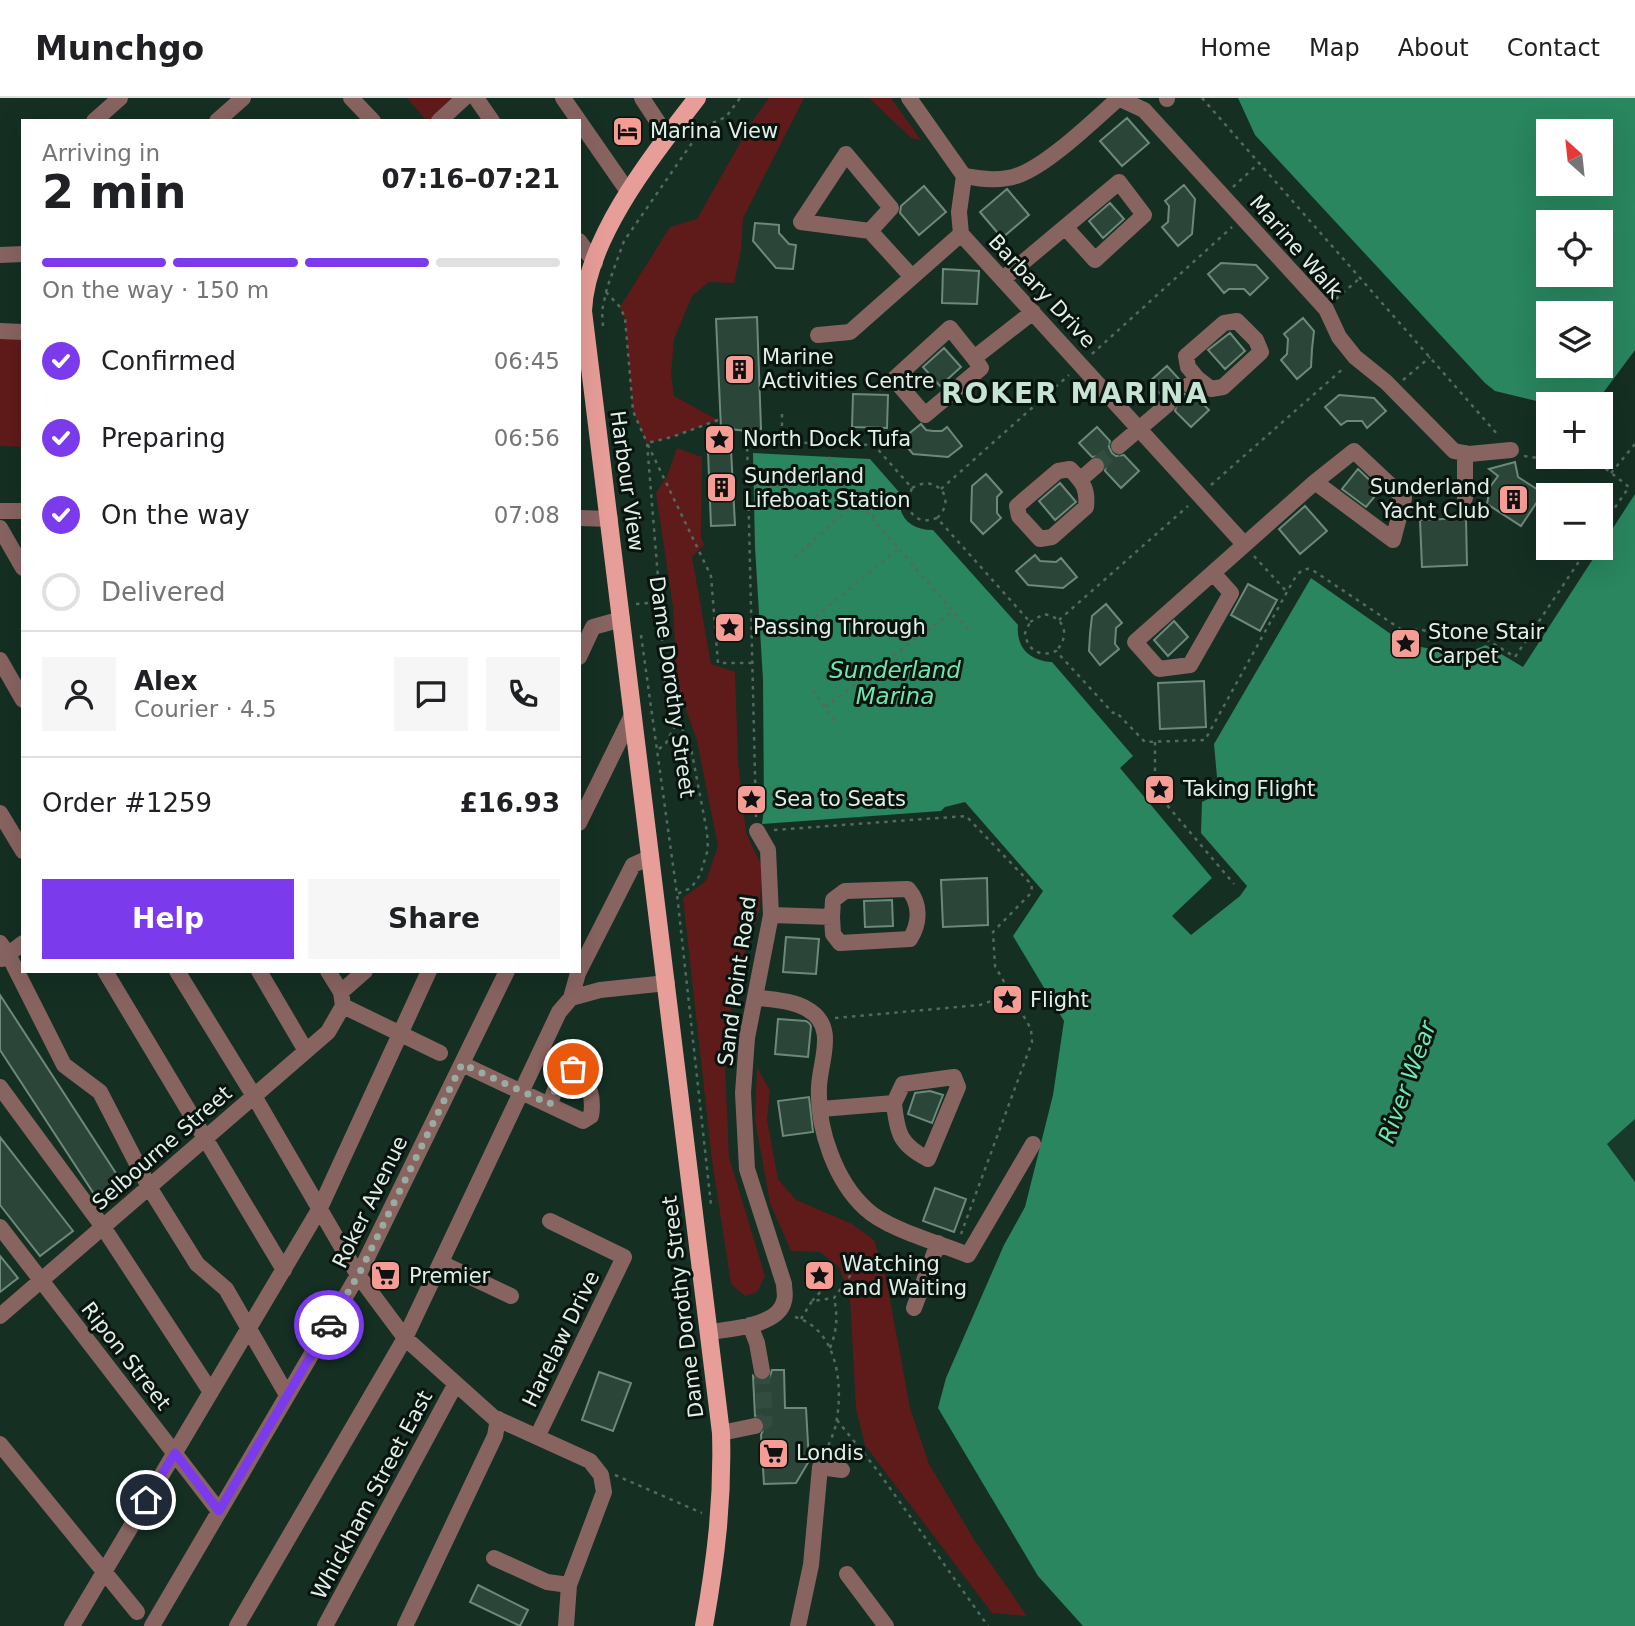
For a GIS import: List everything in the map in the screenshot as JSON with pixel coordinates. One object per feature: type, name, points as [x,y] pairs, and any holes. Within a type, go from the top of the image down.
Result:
[{"type":"main road","name":"Harbour View","points":[[667,983],[610,519],[581,311],[584,293],[606,233],[667,136],[697,98]]},
{"type":"main road","name":"Dame Dorothy Street","points":[[667,983],[721,1433],[722,1484],[719,1521],[704,1626]]},
{"type":"street","points":[[96,119],[120,98]]},
{"type":"street","points":[[219,119],[243,98]]},
{"type":"street","points":[[351,98],[371,119]]},
{"type":"street","points":[[441,119],[464,98]]},
{"type":"street","points":[[476,98],[491,119]]},
{"type":"street","points":[[563,98],[578,119]]},
{"type":"street","points":[[642,98],[667,136]]},
{"type":"street","points":[[909,98],[964,176],[992,180],[1019,175],[1048,158],[1119,98]]},
{"type":"street","name":"Marine Walk","points":[[1119,98],[1144,110],[1224,196],[1326,309],[1339,337],[1355,357],[1393,389],[1454,451],[1465,453]]},
{"type":"street","points":[[581,124],[629,193]]},
{"type":"street","points":[[870,231],[891,208],[846,154],[801,222],[870,231],[912,277]]},
{"type":"street","name":"Barbary Drive","points":[[964,176],[959,212],[961,234],[1244,544]]},
{"type":"street","points":[[1003,279],[1065,227],[1119,182],[1144,215],[1095,260],[1065,227]]},
{"type":"street","points":[[818,335],[850,332],[961,234]]},
{"type":"street","points":[[581,244],[595,263]]},
{"type":"street","points":[[0,255],[21,254]]},
{"type":"street","points":[[974,358],[1033,312]]},
{"type":"street","points":[[1237,321],[1256,340],[1261,352],[1223,387],[1211,389],[1193,381],[1186,356],[1224,323],[1237,321]]},
{"type":"street","points":[[950,328],[974,358],[981,368],[925,415],[894,379],[950,328]]},
{"type":"street","points":[[0,331],[21,332]]},
{"type":"street","points":[[1119,446],[1167,405]]},
{"type":"street","points":[[1465,498],[1465,453],[1511,450]]},
{"type":"street","points":[[1213,573],[1231,593],[1190,665],[1158,669],[1135,642],[1315,482],[1354,451],[1404,498],[1393,540],[1315,482]]},
{"type":"street","points":[[1081,479],[1096,466]]},
{"type":"street","points":[[1070,469],[1081,479],[1087,491],[1086,507],[1052,537],[1040,539],[1019,516],[1017,506],[1058,471],[1070,469]]},
{"type":"street","points":[[0,511],[21,511]]},
{"type":"street","points":[[581,518],[610,519]]},
{"type":"street","points":[[0,528],[21,565]]},
{"type":"street","points":[[581,653],[593,627],[622,619]]},
{"type":"street","points":[[0,660],[21,697]]},
{"type":"street","points":[[581,819],[633,713]]},
{"type":"street","points":[[0,813],[21,848]]},
{"type":"street","name":"Sand Point Road","points":[[757,831],[768,850],[771,915],[747,1038],[743,1093],[747,1169],[784,1284],[784,1301],[779,1312]]},
{"type":"street","points":[[581,967],[633,865],[651,857]]},
{"type":"street","points":[[908,889],[917,899],[918,927],[911,940],[840,943],[833,934],[832,917],[833,900],[845,891],[908,889]]},
{"type":"street","points":[[771,915],[832,917]]},
{"type":"street","points":[[21,944],[3,953],[64,1065],[100,1092],[149,1187],[197,1264],[226,1289],[288,1395]]},
{"type":"street","points":[[107,973],[284,1270]]},
{"type":"street","points":[[178,973],[254,1096],[358,1275],[405,1338],[498,1419],[590,1461],[601,1475],[604,1492],[569,1586],[566,1626]]},
{"type":"street","points":[[260,973],[306,1051]]},
{"type":"street","points":[[329,973],[342,999],[399,1033],[440,1053]]},
{"type":"street","name":"Selbourne Street","points":[[0,1316],[328,1032],[342,999],[363,973]]},
{"type":"street","points":[[72,1626],[320,1208],[428,973]]},
{"type":"street","name":"Roker Avenue","points":[[152,1626],[358,1275],[506,973]]},
{"type":"street","points":[[237,1626],[405,1338],[559,1012],[571,998],[578,973]]},
{"type":"street","points":[[571,998],[600,990],[667,983]]},
{"type":"street","points":[[755,998],[791,1003],[808,1009],[818,1019],[824,1031],[827,1048],[819,1087],[824,1136],[834,1162],[855,1198],[880,1220],[968,1255],[1033,1144]]},
{"type":"street","points":[[462,1064],[550,1104]]},
{"type":"street","points":[[954,1077],[958,1087],[928,1159],[909,1149],[897,1126],[894,1103],[903,1084],[954,1077]]},
{"type":"street","points":[[0,1087],[103,1227],[211,1392]]},
{"type":"street","points":[[821,1109],[894,1103]]},
{"type":"street","name":"Harelaw Drive","points":[[537,1437],[624,1257],[550,1221]]},
{"type":"street","name":"Ripon Street","points":[[0,1227],[219,1511]]},
{"type":"street","points":[[914,1308],[945,1246]]},
{"type":"street","points":[[441,1263],[511,1296]]},
{"type":"street","points":[[710,1332],[750,1325],[779,1312]]},
{"type":"street","points":[[750,1325],[757,1343],[762,1371]]},
{"type":"street","name":"Whickham Street East","points":[[325,1626],[456,1385]]},
{"type":"street","points":[[405,1626],[495,1436],[498,1419]]},
{"type":"street","points":[[721,1433],[755,1426]]},
{"type":"street","points":[[0,1444],[137,1612]]},
{"type":"street","points":[[798,1626],[811,1565],[820,1467],[842,1470]]},
{"type":"street","points":[[494,1558],[547,1582],[569,1586]]},
{"type":"street","points":[[847,1574],[886,1626]]},
{"type":"path","points":[[603,332],[602,311],[606,292],[624,241],[703,127],[726,117],[740,98]]},
{"type":"path","points":[[1202,98],[1511,450],[1544,460],[1569,463],[1596,461],[1629,487],[1613,510]]},
{"type":"path","points":[[1224,196],[1259,163]]},
{"type":"path","points":[[1326,309],[1360,278]]},
{"type":"path","points":[[606,292],[620,307],[625,318],[633,411],[711,576],[719,663],[752,663]]},
{"type":"path","points":[[1393,389],[1430,357]]},
{"type":"path","points":[[782,414],[782,442]]},
{"type":"path","points":[[647,443],[718,420]]},
{"type":"path","points":[[912,488],[874,445],[747,441],[757,831],[966,816],[1032,885],[1031,893],[993,932],[995,966],[1031,1029],[1032,1042],[957,1243],[945,1246]]},
{"type":"path","points":[[647,443],[666,683],[670,702],[691,748],[708,849],[700,875],[691,888],[677,894]]},
{"type":"path","points":[[1611,473],[1635,444]]},
{"type":"path","points":[[829,457],[877,513],[872,517]]},
{"type":"path","points":[[925,482],[941,489],[946,501],[945,508],[937,518],[922,521],[913,516],[907,502],[912,488],[925,482]]},
{"type":"path","points":[[768,486],[843,484],[969,630]]},
{"type":"path","points":[[795,557],[858,501]]},
{"type":"path","points":[[937,518],[1030,622]]},
{"type":"path","points":[[1244,544],[1287,592]]},
{"type":"path","points":[[816,617],[899,548]]},
{"type":"path","points":[[1056,651],[1113,713],[1116,712],[1145,742],[1205,740],[1300,571],[1311,569],[1405,632],[1418,628],[1452,633],[1468,628],[1514,657],[1580,560]]},
{"type":"path","points":[[636,604],[660,602]]},
{"type":"path","points":[[825,707],[953,611]]},
{"type":"path","points":[[1045,614],[1059,620],[1064,627],[1063,644],[1056,651],[1040,654],[1031,649],[1025,633],[1030,622],[1045,614]]},
{"type":"path","name":"Dame Dorothy Street","points":[[640,631],[677,894],[712,1214]]},
{"type":"path","points":[[813,690],[837,725]]},
{"type":"path","points":[[658,750],[666,743],[678,720]]},
{"type":"path","points":[[1155,742],[1156,791],[1234,884]]},
{"type":"path","points":[[818,1019],[980,1005],[1011,994]]},
{"type":"path","points":[[802,1319],[830,1277],[824,1266],[818,1268]]},
{"type":"path","points":[[830,1348],[837,1320],[834,1298],[852,1273],[896,1266]]},
{"type":"path","points":[[812,1301],[834,1298]]},
{"type":"path","points":[[779,1312],[802,1319],[825,1336],[836,1370],[837,1420],[820,1467]]},
{"type":"path","points":[[837,1420],[877,1471],[988,1626]]},
{"type":"path","points":[[601,1475],[616,1475],[719,1521]]},
{"type":"shaded area","points":[[407,98],[460,98],[441,119],[425,119]]},
{"type":"shaded area","points":[[769,98],[804,98],[743,218],[741,250],[734,283],[709,282],[692,296],[674,339],[671,374],[674,396],[718,420],[647,443],[633,411],[625,318],[620,307],[670,227],[697,219],[752,122]]},
{"type":"shaded area","points":[[869,98],[891,98],[921,140],[911,138]]},
{"type":"shaded area","points":[[0,337],[21,338],[21,447],[0,446]]},
{"type":"shaded area","points":[[677,448],[702,457],[701,537],[704,545],[692,557],[711,664],[735,672],[738,762],[746,833],[762,866],[760,908],[740,966],[724,1043],[729,1157],[765,1276],[757,1292],[745,1296],[731,1284],[712,1160],[683,898],[706,881],[718,846],[697,741],[677,683],[673,607],[656,493],[667,476]]},
{"type":"shaded area","points":[[757,1067],[770,1091],[767,1120],[778,1179],[796,1200],[852,1224],[874,1240],[886,1278],[910,1408],[929,1464],[975,1541],[1027,1616],[992,1613],[865,1445],[856,1409],[850,1298],[839,1267],[820,1252],[791,1251],[770,1203],[755,1120]]},
{"type":"shaded area","points":[[1635,1119],[1635,1182],[1607,1144]]},
{"type":"water","points":[[1238,98],[1635,98],[1635,350],[1604,392],[1536,392],[1536,401],[1495,391],[1255,135]]},
{"type":"water","points":[[753,453],[870,459],[899,492],[900,508],[906,520],[917,527],[933,530],[1018,625],[1019,640],[1026,652],[1037,659],[1052,662],[1133,756],[1120,768],[1212,878],[1172,916],[1191,935],[1240,896],[1247,886],[1201,833],[1202,802],[1212,797],[1218,788],[1214,744],[1311,578],[1405,644],[1448,652],[1469,652],[1486,645],[1523,667],[1592,560],[1613,560],[1613,528],[1635,494],[1635,1119],[1607,1144],[1635,1182],[1635,1626],[1083,1626],[1038,1576],[938,1408],[946,1378],[1004,1245],[1025,1207],[1053,1095],[1064,1021],[1013,936],[1043,891],[965,802],[945,807],[941,811],[762,824],[763,680],[755,547]]},
{"type":"building","points":[[1127,118],[1149,143],[1122,166],[1100,141]]},
{"type":"building","points":[[1184,185],[1195,199],[1192,234],[1178,246],[1162,227],[1168,222],[1169,206],[1165,201]]},
{"type":"building","points":[[924,186],[946,212],[919,235],[900,213],[901,206]]},
{"type":"building","points":[[1007,189],[1029,215],[1002,238],[980,212]]},
{"type":"building","points":[[1110,203],[1124,219],[1103,238],[1089,221]]},
{"type":"building","points":[[755,223],[779,225],[779,233],[789,244],[796,245],[793,269],[776,268],[753,241]]},
{"type":"building","points":[[1221,263],[1256,265],[1268,278],[1250,295],[1244,289],[1229,289],[1224,293],[1208,274]]},
{"type":"building","points":[[943,269],[979,271],[977,304],[942,303]]},
{"type":"building","name":"Marine Activities Centre","points":[[757,317],[761,429],[747,431],[721,428],[716,319]]},
{"type":"building","points":[[1303,318],[1314,331],[1311,367],[1297,379],[1281,360],[1287,354],[1288,339],[1284,334]]},
{"type":"building","points":[[1230,333],[1245,351],[1225,369],[1208,350]]},
{"type":"building","points":[[944,348],[961,367],[940,386],[923,367]]},
{"type":"building","points":[[1167,366],[1180,380],[1182,392],[1186,395],[1193,394],[1209,410],[1191,427],[1175,411],[1177,404],[1174,398],[1170,395],[1162,396],[1149,382]]},
{"type":"building","points":[[853,394],[888,395],[887,428],[852,427]]},
{"type":"building","points":[[1339,395],[1374,398],[1386,411],[1367,428],[1362,421],[1347,421],[1341,425],[1325,407]]},
{"type":"building","points":[[921,424],[926,430],[933,431],[942,431],[947,427],[962,446],[948,457],[913,454],[901,440]]},
{"type":"building","points":[[1097,427],[1110,441],[1112,453],[1116,456],[1124,455],[1139,471],[1121,488],[1105,471],[1103,459],[1099,456],[1092,457],[1079,443]]},
{"type":"building","name":"Sunderland Lifeboat Station","points":[[731,450],[735,525],[711,526],[708,451]]},
{"type":"building","name":"Sunderland Yacht Club","points":[[1515,462],[1518,477],[1536,489],[1536,504],[1521,526],[1487,504],[1490,487],[1498,476],[1489,469]]},
{"type":"building","points":[[1358,469],[1380,490],[1366,507],[1342,489]]},
{"type":"building","points":[[986,474],[1002,492],[997,497],[997,513],[1001,518],[983,534],[971,521],[972,486]]},
{"type":"building","points":[[1060,483],[1076,502],[1055,520],[1039,501]]},
{"type":"building","points":[[1305,506],[1327,531],[1300,554],[1279,529]]},
{"type":"building","points":[[1466,518],[1467,565],[1422,567],[1420,520]]},
{"type":"building","points":[[1035,555],[1040,561],[1056,562],[1061,558],[1077,577],[1063,588],[1028,585],[1016,571]]},
{"type":"building","points":[[1248,584],[1277,600],[1260,631],[1231,615]]},
{"type":"building","points":[[1106,604],[1122,623],[1116,628],[1115,644],[1119,649],[1100,665],[1089,651],[1090,634],[1092,616]]},
{"type":"building","points":[[1174,621],[1188,637],[1168,656],[1154,640]]},
{"type":"building","points":[[1204,681],[1206,727],[1160,729],[1158,683]]},
{"type":"building","points":[[987,878],[988,925],[943,927],[941,880]]},
{"type":"building","points":[[892,900],[893,926],[865,927],[864,901]]},
{"type":"building","points":[[786,937],[819,939],[816,974],[783,972]]},
{"type":"building","points":[[0,995],[121,1181],[96,1197],[0,1050]]},
{"type":"building","points":[[778,1019],[809,1023],[808,1057],[775,1054]]},
{"type":"building","points":[[930,1091],[943,1095],[932,1123],[908,1114],[915,1093]]},
{"type":"building","points":[[809,1097],[813,1132],[783,1136],[778,1101]]},
{"type":"building","points":[[0,1137],[73,1231],[40,1256],[0,1205]]},
{"type":"building","points":[[935,1188],[966,1199],[954,1232],[923,1221]]},
{"type":"building","points":[[0,1256],[18,1278],[0,1292]]},
{"type":"building","points":[[772,1370],[784,1370],[785,1408],[806,1408],[809,1461],[796,1483],[764,1484],[761,1435],[765,1425],[762,1419],[755,1416],[753,1376],[758,1381],[765,1381],[769,1379]]},
{"type":"building","points":[[599,1372],[631,1383],[613,1431],[582,1420]]},
{"type":"building","points":[[478,1585],[528,1610],[520,1626],[470,1602]]},
{"type":"tunnel","points":[[1167,405],[1189,385]]},
{"type":"tunnel","points":[[1096,466],[1119,446]]},
{"type":"tunnel","points":[[755,1426],[765,1421],[762,1371]]},
{"type":"way so far","points":[[329,1325],[361,1270],[462,1064],[550,1104],[558,1081],[565,1072],[573,1069]]},
{"type":"place","name":"Marina View","points":[[627,131]]},
{"type":"place","name":"Marine Activities Centre","points":[[739,369]]},
{"type":"place","name":"North Dock Tufa","points":[[720,439]]},
{"type":"place","name":"Sunderland Lifeboat Station","points":[[721,488]]},
{"type":"place","name":"Sunderland Yacht Club","points":[[1513,499]]},
{"type":"place","name":"Passing Through","points":[[730,627]]},
{"type":"place","name":"Stone Stair Carpet","points":[[1405,644]]},
{"type":"place","name":"Taking Flight","points":[[1160,789]]},
{"type":"place","name":"Sea to Seats","points":[[751,799]]},
{"type":"place","name":"Flight","points":[[1007,1000]]},
{"type":"place","name":"Premier","points":[[386,1276]]},
{"type":"place","name":"Watching and Waiting","points":[[819,1276]]},
{"type":"place","name":"Londis","points":[[773,1453]]},
{"type":"district","name":"ROKER MARINA","points":[[1075,393]]},
{"type":"route","points":[[146,1500],[175,1453],[219,1511],[329,1325]]},
{"type":"water label","name":"Sunderland Marina","points":[[895,683]]},
{"type":"water label","name":"River Wear","points":[[1407,1082]]}]
